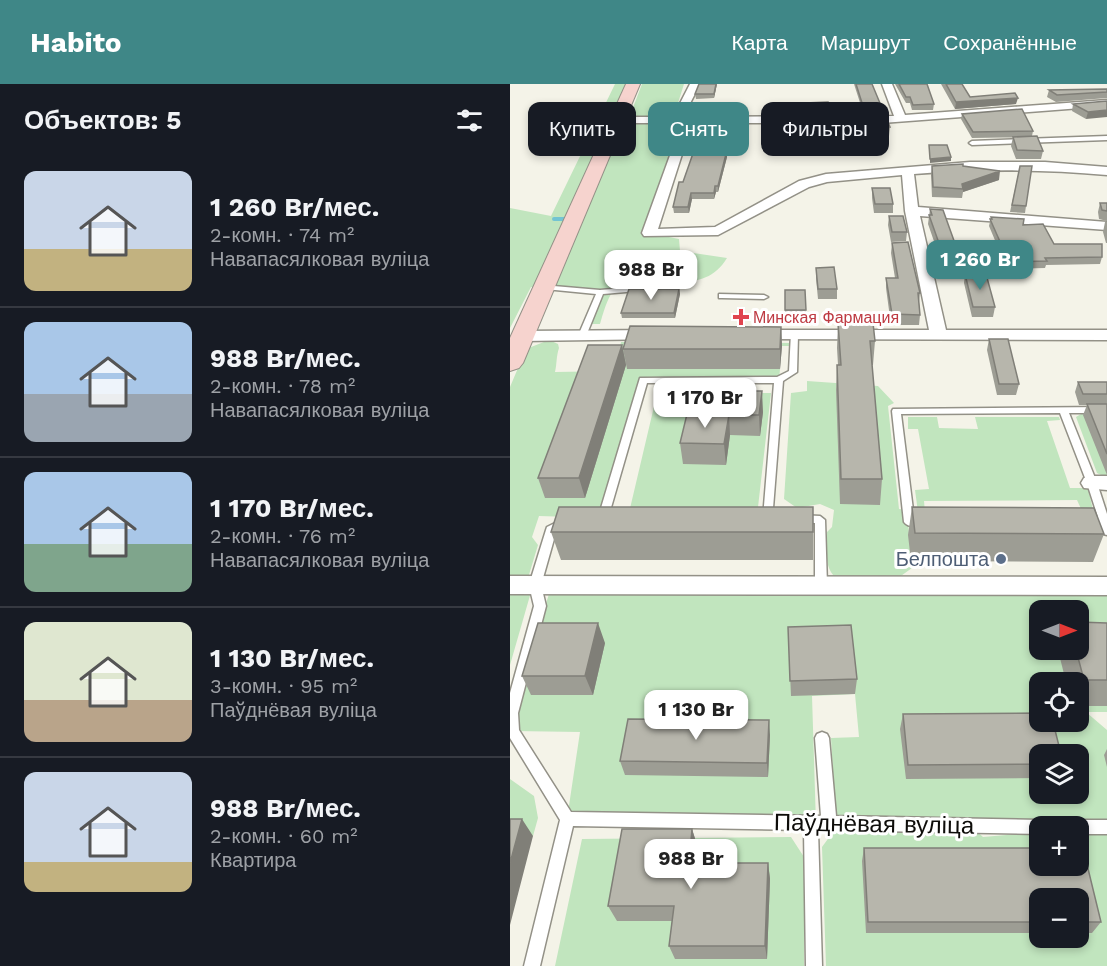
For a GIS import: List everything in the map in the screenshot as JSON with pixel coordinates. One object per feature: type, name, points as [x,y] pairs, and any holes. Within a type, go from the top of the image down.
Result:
[{"type":"main road","points":[[625,102],[633,84]]},
{"type":"main road","points":[[515,348],[545,287],[601,156]]},
{"type":"street","points":[[685,102],[695,84]]},
{"type":"street","points":[[887,84],[901,120]]},
{"type":"street","points":[[749,120],[901,120],[1107,103]]},
{"type":"street","points":[[676,156],[649,233],[718,231],[804,184],[826,178],[1002,165],[1107,171]]},
{"type":"street","points":[[908,172],[912,211],[939,335]]},
{"type":"street","points":[[912,211],[1107,226]]},
{"type":"street","points":[[515,348],[582,336],[672,335]]},
{"type":"street","points":[[739,335],[1107,335]]},
{"type":"street","points":[[510,585],[1107,586]]},
{"type":"lane","points":[[972,143],[1107,138]]},
{"type":"lane","points":[[545,287],[600,292],[661,287]]},
{"type":"lane","points":[[582,336],[600,292]]},
{"type":"lane","points":[[722,296],[764,297]]},
{"type":"lane","points":[[532,966],[567,819],[513,731],[511,713],[540,606],[535,585],[551,530],[566,521],[607,518],[643,380],[779,380],[793,372],[794,335]]},
{"type":"lane","points":[[779,380],[773,519],[820,520],[820,586]]},
{"type":"lane","points":[[1064,410],[1099,483],[1105,526],[1073,521]]},
{"type":"lane","points":[[931,521],[909,522],[896,411],[1107,410]]},
{"type":"lane","points":[[822,738],[830,824]]},
{"type":"lane","name":"Паўднёвая вуліца","points":[[567,819],[1029,827]]},
{"type":"lane","points":[[811,824],[814,966]]},
{"type":"lane","points":[[1089,827],[1107,827]]},
{"type":"green space","points":[[615,84],[633,84],[625,102],[606,102]]},
{"type":"green space","points":[[642,84],[684,84],[678,102],[648,102],[648,156],[676,156],[649,233],[679,239],[680,251],[727,258],[715,272],[701,279],[686,282],[639,280],[625,283],[612,293],[600,324],[587,324],[600,292],[571,288],[531,287],[510,328],[510,208],[551,216],[580,156],[636,156],[635,102]]},
{"type":"green space","points":[[549,340],[558,344],[559,348],[555,372],[615,371],[621,342],[794,343],[794,346],[634,346],[628,369],[780,369],[779,380],[740,381],[738,393],[771,393],[757,516],[628,517],[660,381],[643,380],[603,518],[539,516],[532,537],[538,545],[528,578],[510,580],[510,387],[526,349]]},
{"type":"green space","points":[[807,381],[878,386],[894,403],[888,406],[899,509],[907,510],[912,568],[898,578],[836,578],[827,563],[826,550],[827,532],[832,527],[834,510],[820,504],[797,508],[784,499],[791,393],[807,391]]},
{"type":"green space","points":[[1081,414],[1107,414],[1107,478],[1097,473],[1076,417]]},
{"type":"green space","points":[[908,417],[937,417],[939,428],[978,429],[975,417],[1059,417],[1060,420],[1047,421],[1070,488],[1088,488],[1093,510],[1082,511],[1077,500],[924,501],[925,512],[918,512],[915,490],[929,489],[918,429],[908,429]]},
{"type":"green space","points":[[510,592],[531,592],[510,665]]},
{"type":"green space","points":[[549,594],[1107,595],[1107,712],[1089,712],[1089,672],[1029,672],[1029,732],[1089,732],[1089,715],[1107,730],[1107,819],[1089,819],[1089,816],[1029,816],[1029,820],[836,824],[831,738],[859,737],[855,694],[812,696],[816,824],[567,819],[580,732],[513,731],[511,713]]},
{"type":"green space","points":[[510,779],[534,796],[538,818],[533,836],[510,836]]},
{"type":"green space","points":[[971,826],[983,837],[1029,833],[1029,876],[1089,876],[1089,828],[1107,827],[1107,966],[826,966],[822,847],[833,832]]},
{"type":"green space","points":[[791,837],[804,857],[804,966],[555,966],[582,839]]},
{"type":"building","points":[[699,84],[716,84],[714,94],[695,94]]},
{"type":"building","points":[[856,84],[872,84],[880,102],[862,102]]},
{"type":"building","points":[[899,84],[927,84],[934,104],[913,105],[910,97],[906,97]]},
{"type":"building","points":[[946,84],[962,84],[970,97],[1015,93],[1018,98],[956,102]]},
{"type":"building","points":[[1107,89],[1107,92],[1057,95],[1049,90]]},
{"type":"building","points":[[1107,101],[1107,110],[1088,112],[1073,104]]},
{"type":"building","points":[[1022,109],[1033,131],[973,132],[962,114]]},
{"type":"building","points":[[1037,136],[1043,151],[1017,150],[1013,137]]},
{"type":"building","points":[[929,145],[947,145],[951,157],[930,159]]},
{"type":"building","points":[[692,156],[726,156],[714,193],[691,193],[688,207],[673,207],[679,182],[683,182]]},
{"type":"building","points":[[963,164],[963,166],[1000,171],[962,184],[963,189],[933,187],[932,166]]},
{"type":"building","points":[[1020,166],[1032,166],[1026,206],[1012,205]]},
{"type":"building","points":[[872,188],[890,188],[893,204],[875,204]]},
{"type":"building","points":[[1100,203],[1107,203],[1107,211],[1102,210]]},
{"type":"building","points":[[930,209],[943,210],[962,263],[946,263],[929,215],[932,215]]},
{"type":"building","points":[[889,216],[903,216],[907,232],[892,232]]},
{"type":"building","points":[[991,217],[1024,219],[1023,225],[1043,224],[1054,244],[1102,244],[1102,257],[1045,258],[1047,261],[1009,262]]},
{"type":"building","points":[[908,242],[920,293],[918,293],[920,315],[892,314],[886,278],[898,278],[892,243]]},
{"type":"building","points":[[834,267],[837,289],[818,289],[816,268]]},
{"type":"building","points":[[965,274],[986,274],[995,307],[973,307]]},
{"type":"building","points":[[629,289],[679,289],[674,313],[621,313]]},
{"type":"building","points":[[785,290],[805,290],[806,310],[785,310]]},
{"type":"building","points":[[838,323],[873,323],[875,341],[870,341],[882,479],[841,479],[837,365],[841,365]]},
{"type":"building","points":[[630,326],[781,327],[780,349],[623,349]]},
{"type":"building","points":[[989,339],[1008,339],[1019,384],[999,384]]},
{"type":"building","points":[[588,345],[622,345],[579,478],[538,478]]},
{"type":"building","points":[[1078,382],[1107,382],[1107,394],[1083,394]]},
{"type":"building","points":[[723,391],[762,391],[759,415],[719,415]]},
{"type":"building","points":[[1087,404],[1107,404],[1107,454]]},
{"type":"building","points":[[687,414],[729,415],[724,444],[680,443]]},
{"type":"building","points":[[559,507],[813,507],[813,532],[551,532]]},
{"type":"building","points":[[912,507],[1094,508],[1104,534],[915,533]]},
{"type":"building","points":[[1089,622],[1107,623],[1107,680],[1089,680],[1089,672],[1082,672],[1079,660],[1089,660]]},
{"type":"building","points":[[538,623],[598,623],[585,676],[522,676]]},
{"type":"building","points":[[851,625],[857,679],[790,681],[788,627]]},
{"type":"building","points":[[1029,713],[1029,732],[1056,732],[1058,744],[1029,744],[1029,764],[908,765],[903,714]]},
{"type":"building","points":[[628,719],[769,720],[767,763],[620,761]]},
{"type":"building","points":[[510,819],[522,819],[510,863]]},
{"type":"building","points":[[622,829],[692,829],[689,863],[768,863],[765,946],[669,946],[674,906],[608,906]]},
{"type":"building","points":[[864,848],[1029,848],[1029,876],[1089,876],[1089,873],[1101,922],[1089,922],[1089,888],[1029,888],[1029,922],[868,922]]},
{"type":"waterway","points":[[554,219],[569,219]]},
{"type":"place","name":"Минская Фармация","points":[[741,317]]},
{"type":"place","name":"Белпошта","points":[[1001,559]]}]
